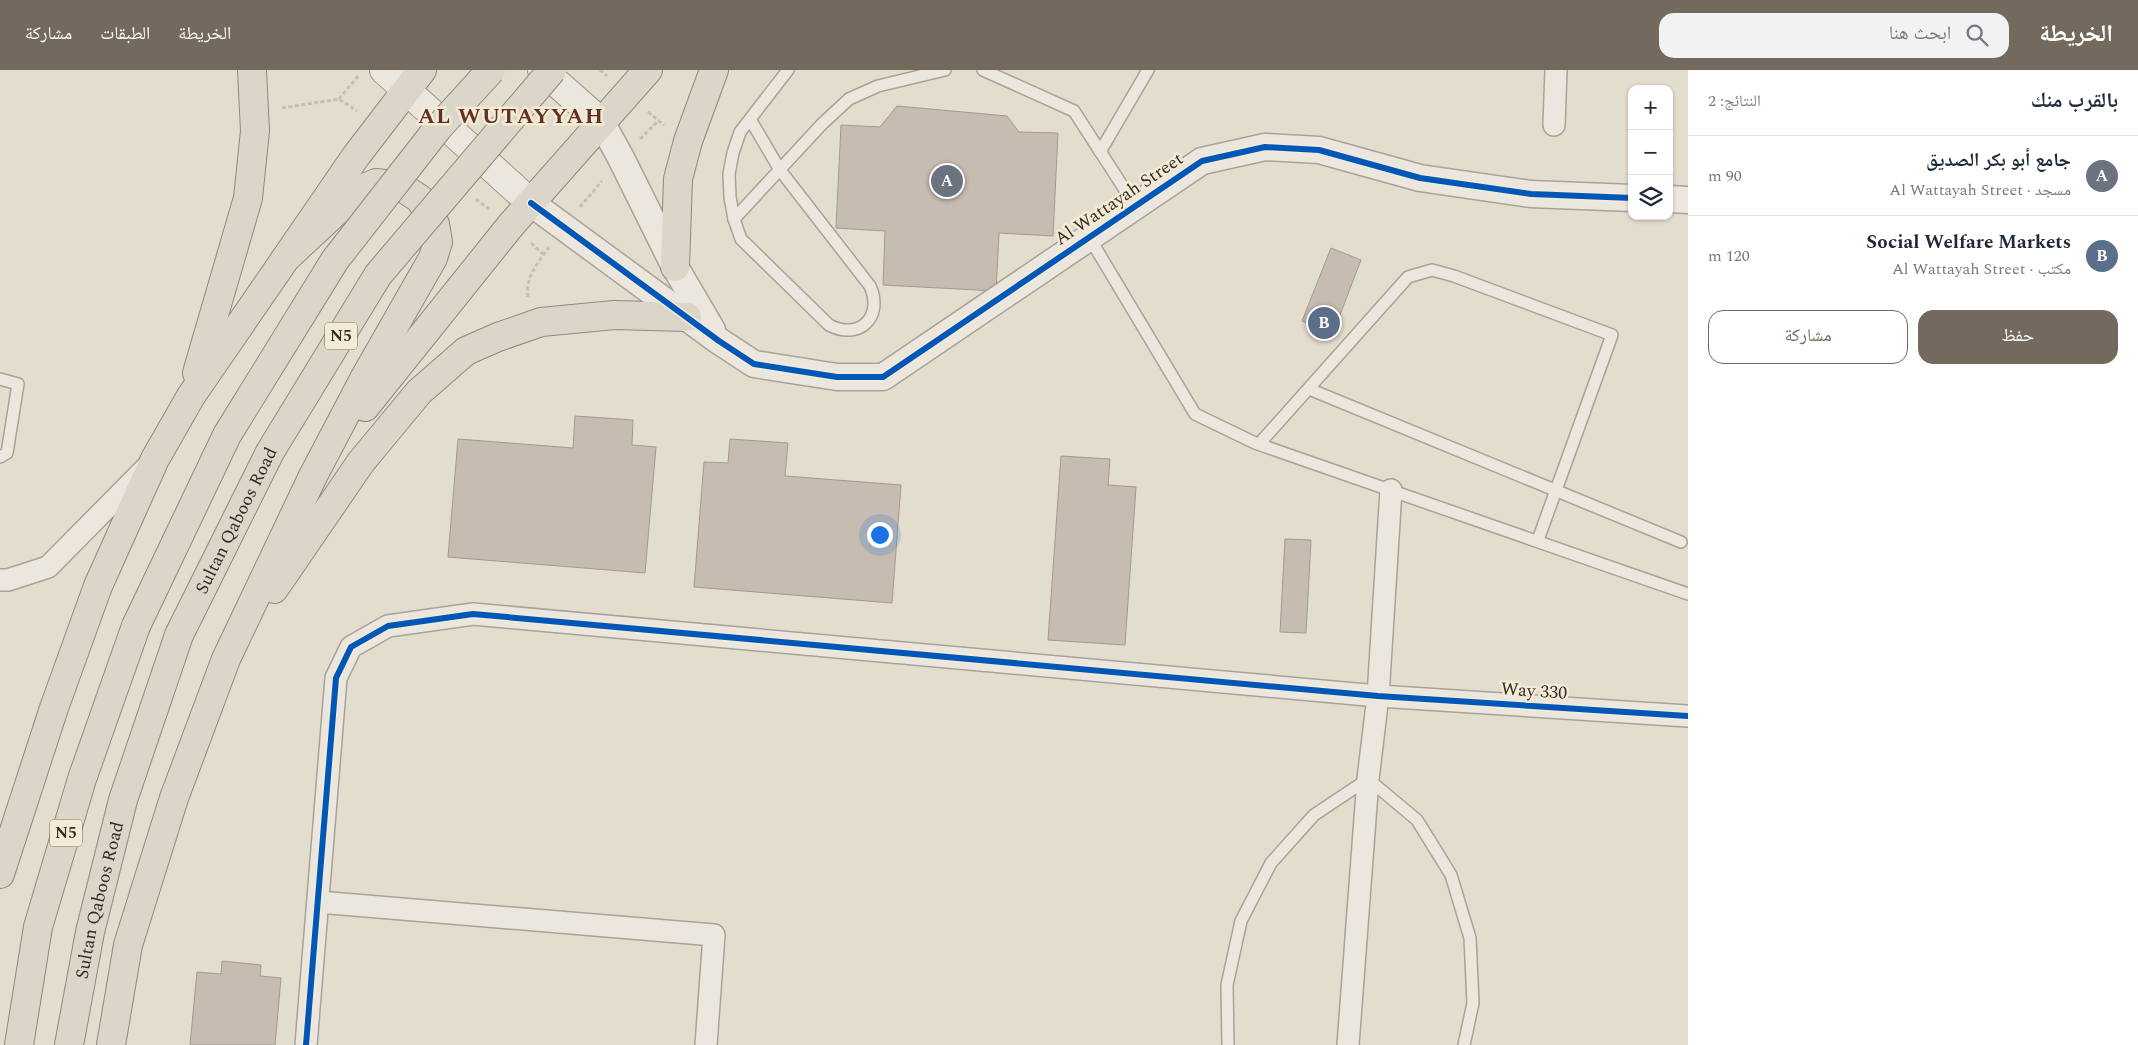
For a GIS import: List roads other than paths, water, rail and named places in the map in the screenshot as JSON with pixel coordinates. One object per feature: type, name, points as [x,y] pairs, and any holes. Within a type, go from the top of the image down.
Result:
[{"type":"highway","points":[[191,396],[248,198],[255,131],[252,70]]},
{"type":"highway","name":"N5","points":[[19,1045],[38,927],[82,779],[136,626],[227,435],[335,260],[438,128],[491,70]]},
{"type":"highway","name":"Sultan Qaboos Road","points":[[69,1045],[90,932],[123,800],[179,635],[270,452],[378,276],[552,70]]},
{"type":"highway","points":[[313,476],[381,386],[531,203],[648,70]]},
{"type":"highway","points":[[675,267],[678,179],[688,140],[714,70]]},
{"type":"highway","points":[[0,874],[51,717],[98,586],[155,459],[191,396],[356,156],[414,79]]},
{"type":"highway","points":[[112,1045],[128,945],[174,798],[226,659],[313,476],[364,379],[433,258],[438,242],[435,224],[420,199],[400,186],[376,184],[359,190],[285,259]]},
{"type":"highway","points":[[226,659],[361,462],[419,392],[466,351],[498,336],[542,322],[614,315],[687,317]]},
{"type":"main road","points":[[384,70],[414,79],[531,203]]},
{"type":"main road","points":[[542,70],[601,122]]},
{"type":"street","points":[[1554,125],[1556,70]]},
{"type":"street","points":[[601,122],[675,267],[719,342]]},
{"type":"street","name":"Al Wattayah Street","points":[[531,203],[719,342],[754,364],[837,377],[883,377],[1089,237],[1133,202],[1202,162],[1265,147],[1319,150],[1420,178],[1531,194],[1628,198]]},
{"type":"street","points":[[1673,199],[1688,200]]},
{"type":"street","points":[[0,580],[8,580],[48,567],[155,459]]},
{"type":"street","points":[[1348,1045],[1368,779],[1378,696],[1391,490]]},
{"type":"street","name":"Way 330","points":[[306,1045],[336,678],[351,646],[388,626],[474,614],[1378,696],[1688,716]]},
{"type":"street","points":[[318,902],[714,935],[706,1045]]},
{"type":"lane","points":[[750,119],[780,170],[870,286],[875,303],[869,320],[854,330],[846,331],[829,325],[741,239],[734,218],[729,174],[740,132],[750,119],[788,70]]},
{"type":"lane","points":[[734,218],[822,124],[849,99],[878,86],[945,70]]},
{"type":"lane","points":[[983,70],[1074,111],[1133,202]]},
{"type":"lane","points":[[1100,152],[1148,70]]},
{"type":"lane","points":[[1089,237],[1195,414],[1259,444],[1688,594]]},
{"type":"lane","points":[[1259,444],[1408,277],[1432,270],[1454,276],[1612,336],[1538,540]]},
{"type":"lane","points":[[0,379],[18,384],[7,453],[0,457]]},
{"type":"lane","points":[[1310,389],[1681,542]]},
{"type":"lane","points":[[1228,1045],[1227,985],[1241,921],[1271,863],[1314,815],[1368,779],[1417,820],[1451,876],[1470,938],[1473,1003],[1464,1045]]},
{"type":"place","name":"جامع أبو بكر الصديق","points":[[947,181]]},
{"type":"place","name":"Social Welfare Markets","points":[[1324,323]]},
{"type":"district","name":"AL WUTAYYAH","points":[[511,116]]}]
